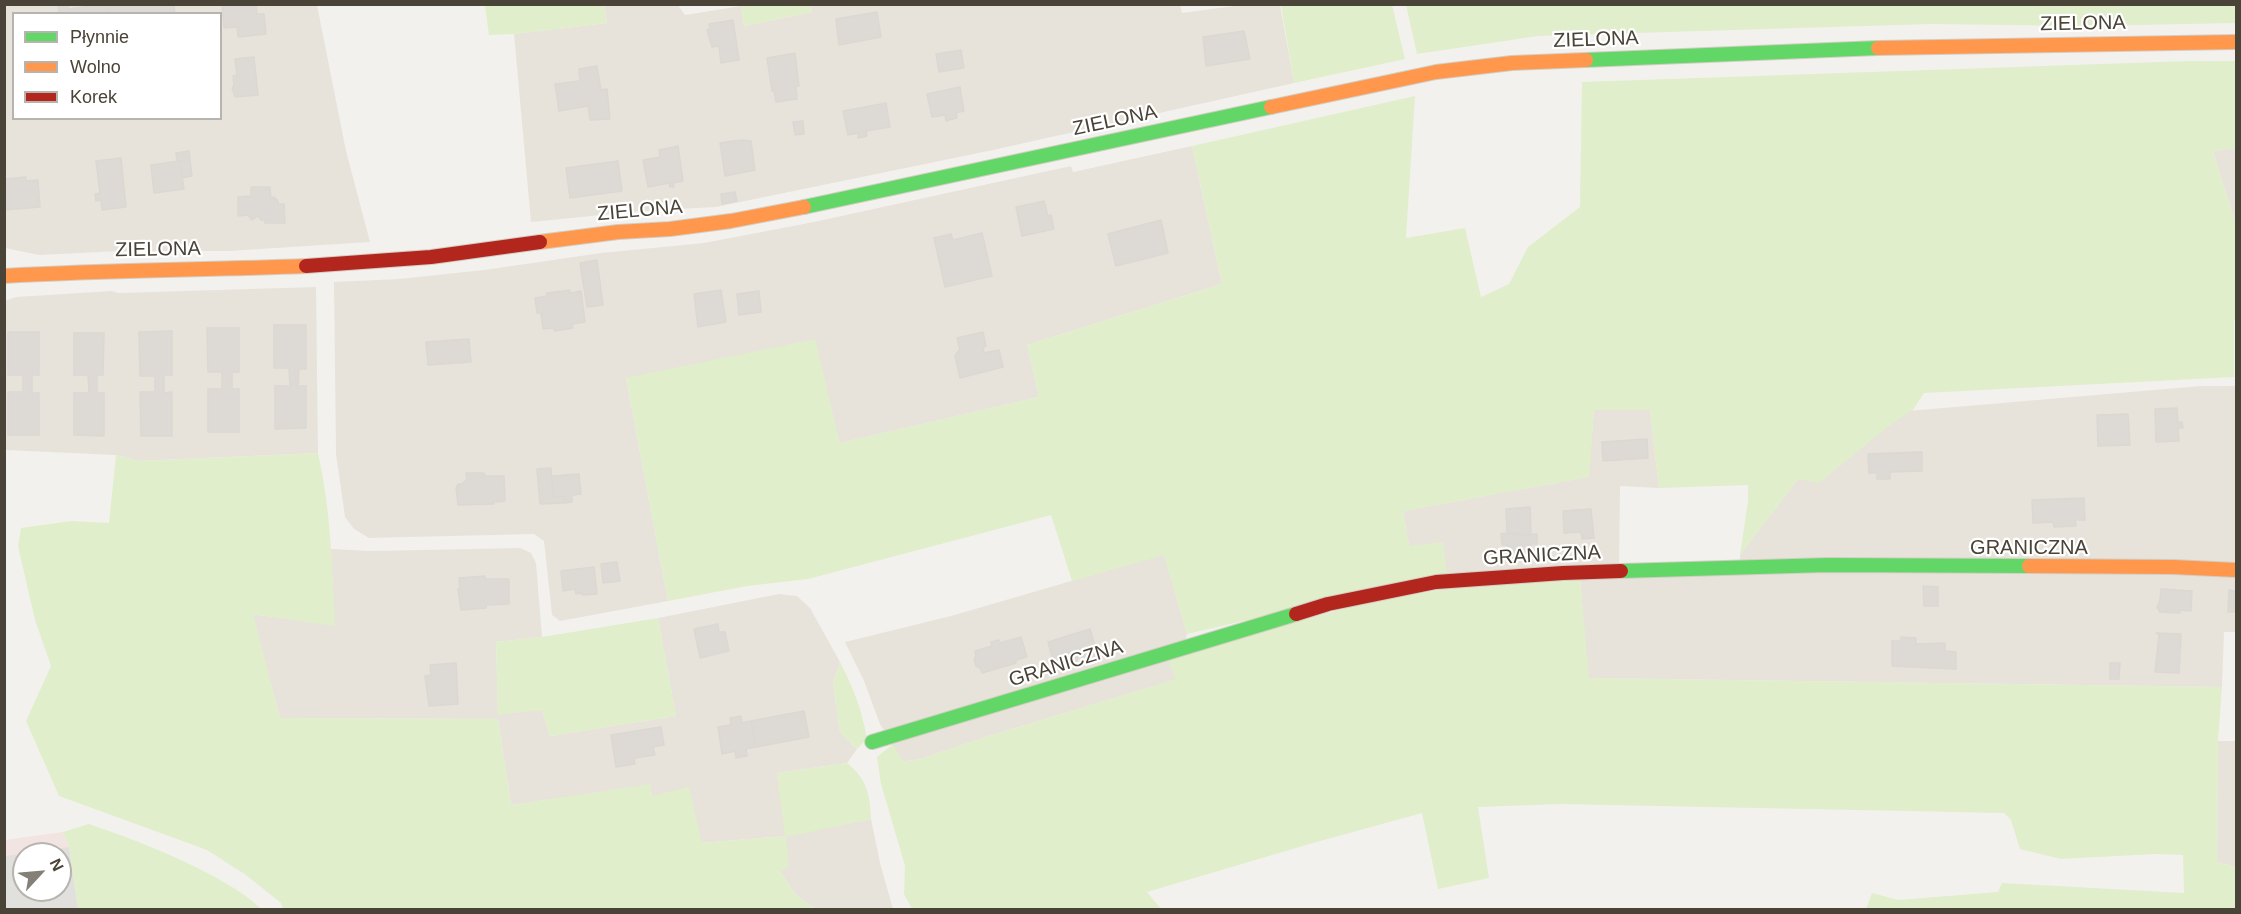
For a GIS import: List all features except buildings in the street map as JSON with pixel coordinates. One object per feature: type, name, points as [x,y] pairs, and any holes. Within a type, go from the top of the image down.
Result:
[{"type":"street","name":"ZIELONA","points":[[4,276],[86,271],[173,271],[324,265],[431,257],[618,232],[670,229],[720,222],[834,201],[1436,72],[1512,63],[1906,46],[2236,42]]},
{"type":"street","name":"GRANICZNA","points":[[872,742],[1328,604],[1436,582],[1563,573],[1827,565],[2173,567],[2236,570]]},
{"type":"shaded area","points":[[604,4],[678,5],[685,15],[741,6],[744,26],[812,12],[811,4],[1180,4],[1182,13],[1242,5],[1280,5],[1294,83],[993,150],[716,207],[642,211],[531,222],[514,34],[607,23]]},
{"type":"shaded area","points":[[4,5],[317,5],[346,151],[370,242],[229,251],[121,251],[39,255],[5,248]]},
{"type":"shaded area","points":[[1192,146],[1222,284],[1027,345],[1039,397],[840,443],[626,378],[668,601],[560,621],[552,615],[544,541],[534,534],[369,538],[354,529],[345,517],[336,454],[334,282],[399,279],[484,270],[601,253],[704,243],[814,222],[1071,166],[1073,172]]},
{"type":"shaded area","points":[[2236,148],[2236,225],[2213,151]]},
{"type":"shaded area","points":[[316,287],[318,453],[139,461],[116,455],[5,450],[5,301],[16,297],[111,291],[119,293]]},
{"type":"shaded area","points":[[2201,386],[2236,386],[2236,632],[2224,632],[2222,687],[1588,678],[1580,579],[1740,573],[1740,555],[1798,479],[1890,425],[1908,411]]},
{"type":"shaded area","points":[[1594,410],[1650,410],[1659,488],[1620,486],[1619,568],[1447,574],[1409,546],[1403,511],[1588,477]]},
{"type":"shaded area","points":[[520,548],[531,553],[536,563],[542,637],[496,642],[498,714],[542,710],[550,736],[676,716],[658,618],[779,594],[797,596],[810,608],[840,662],[833,684],[840,732],[857,749],[847,763],[777,773],[786,836],[871,819],[893,909],[815,909],[795,894],[780,871],[785,836],[701,843],[652,796],[650,785],[511,805],[498,719],[280,718],[252,614],[334,625],[331,549],[371,551]]},
{"type":"shaded area","points":[[1164,554],[1187,634],[1177,679],[920,759],[903,762],[880,724],[864,681],[845,642],[951,616]]},
{"type":"shaded area","points":[[2218,741],[2236,741],[2236,867],[2217,862]]},
{"type":"shaded area","points":[[63,832],[67,842],[12,842],[12,902],[72,902],[72,870],[77,909],[5,909],[4,840]]},
{"type":"shaded area","points":[[12,855],[12,902],[72,902],[72,868],[78,909],[5,909],[5,856]]},
{"type":"green space","points":[[2236,4],[2236,23],[2087,26],[1930,24],[1538,36],[1417,54],[1406,5]]},
{"type":"green space","points":[[485,5],[604,5],[607,23],[489,35]]},
{"type":"green space","points":[[741,5],[811,5],[812,12],[744,26]]},
{"type":"green space","points":[[1281,5],[1392,5],[1405,59],[1294,83]]},
{"type":"green space","points":[[2236,61],[2236,148],[2213,151],[2236,225],[2234,377],[1924,393],[1913,410],[1890,425],[1819,483],[1798,479],[1740,555],[1748,501],[1748,485],[1659,488],[1650,410],[1594,410],[1589,477],[1403,511],[1409,546],[1443,542],[1447,574],[1187,634],[1164,555],[1072,581],[1051,515],[808,579],[747,586],[668,601],[626,378],[815,339],[840,443],[1039,397],[1027,345],[1222,284],[1192,146],[1415,96],[1406,238],[1465,228],[1481,297],[1509,284],[1528,247],[1580,207],[1582,82]]},
{"type":"green space","points":[[318,453],[328,517],[335,626],[253,614],[280,718],[498,719],[511,805],[650,784],[652,796],[689,787],[702,843],[785,836],[777,773],[847,763],[859,775],[866,788],[871,819],[786,837],[789,867],[780,871],[795,894],[815,909],[283,909],[281,903],[246,875],[207,850],[59,796],[26,721],[51,666],[35,620],[18,546],[21,528],[71,521],[109,523],[116,455],[139,461]]},
{"type":"green space","points":[[1580,579],[1589,678],[2222,687],[2218,741],[2217,862],[2236,867],[2236,909],[1866,909],[1872,893],[1898,900],[1998,892],[2002,883],[2184,893],[2183,855],[2155,854],[2061,859],[2020,849],[2011,820],[2004,813],[1560,804],[1478,807],[1489,878],[1438,889],[1422,813],[1147,892],[1161,909],[912,909],[904,894],[905,866],[881,784],[877,757],[893,744],[903,762],[920,759],[1176,679],[1167,659],[1360,604],[1450,588]]},
{"type":"green space","points":[[658,618],[676,716],[550,736],[542,710],[498,715],[496,642]]},
{"type":"green space","points":[[840,662],[849,680],[865,728],[867,739],[857,749],[840,732],[833,684]]},
{"type":"green space","points":[[89,824],[153,848],[215,877],[239,891],[261,909],[78,909],[72,868],[72,842],[67,842],[63,832]]},
{"type":"traffic: fast","points":[[1586,60],[1878,48]]},
{"type":"traffic: fast","points":[[804,207],[1271,107]]},
{"type":"traffic: fast","points":[[1621,571],[1827,565],[2029,566]]},
{"type":"traffic: fast","points":[[872,742],[1296,614]]},
{"type":"traffic: slow","points":[[1878,48],[2236,42]]},
{"type":"traffic: slow","points":[[1271,107],[1436,72],[1512,63],[1586,60]]},
{"type":"traffic: slow","points":[[540,242],[731,221],[804,207]]},
{"type":"traffic: slow","points":[[4,276],[306,266]]},
{"type":"traffic: slow","points":[[2029,566],[2236,570]]},
{"type":"traffic: jam","points":[[306,266],[431,257],[540,242]]},
{"type":"traffic: jam","points":[[1296,614],[1328,604],[1436,582],[1621,571]]}]
